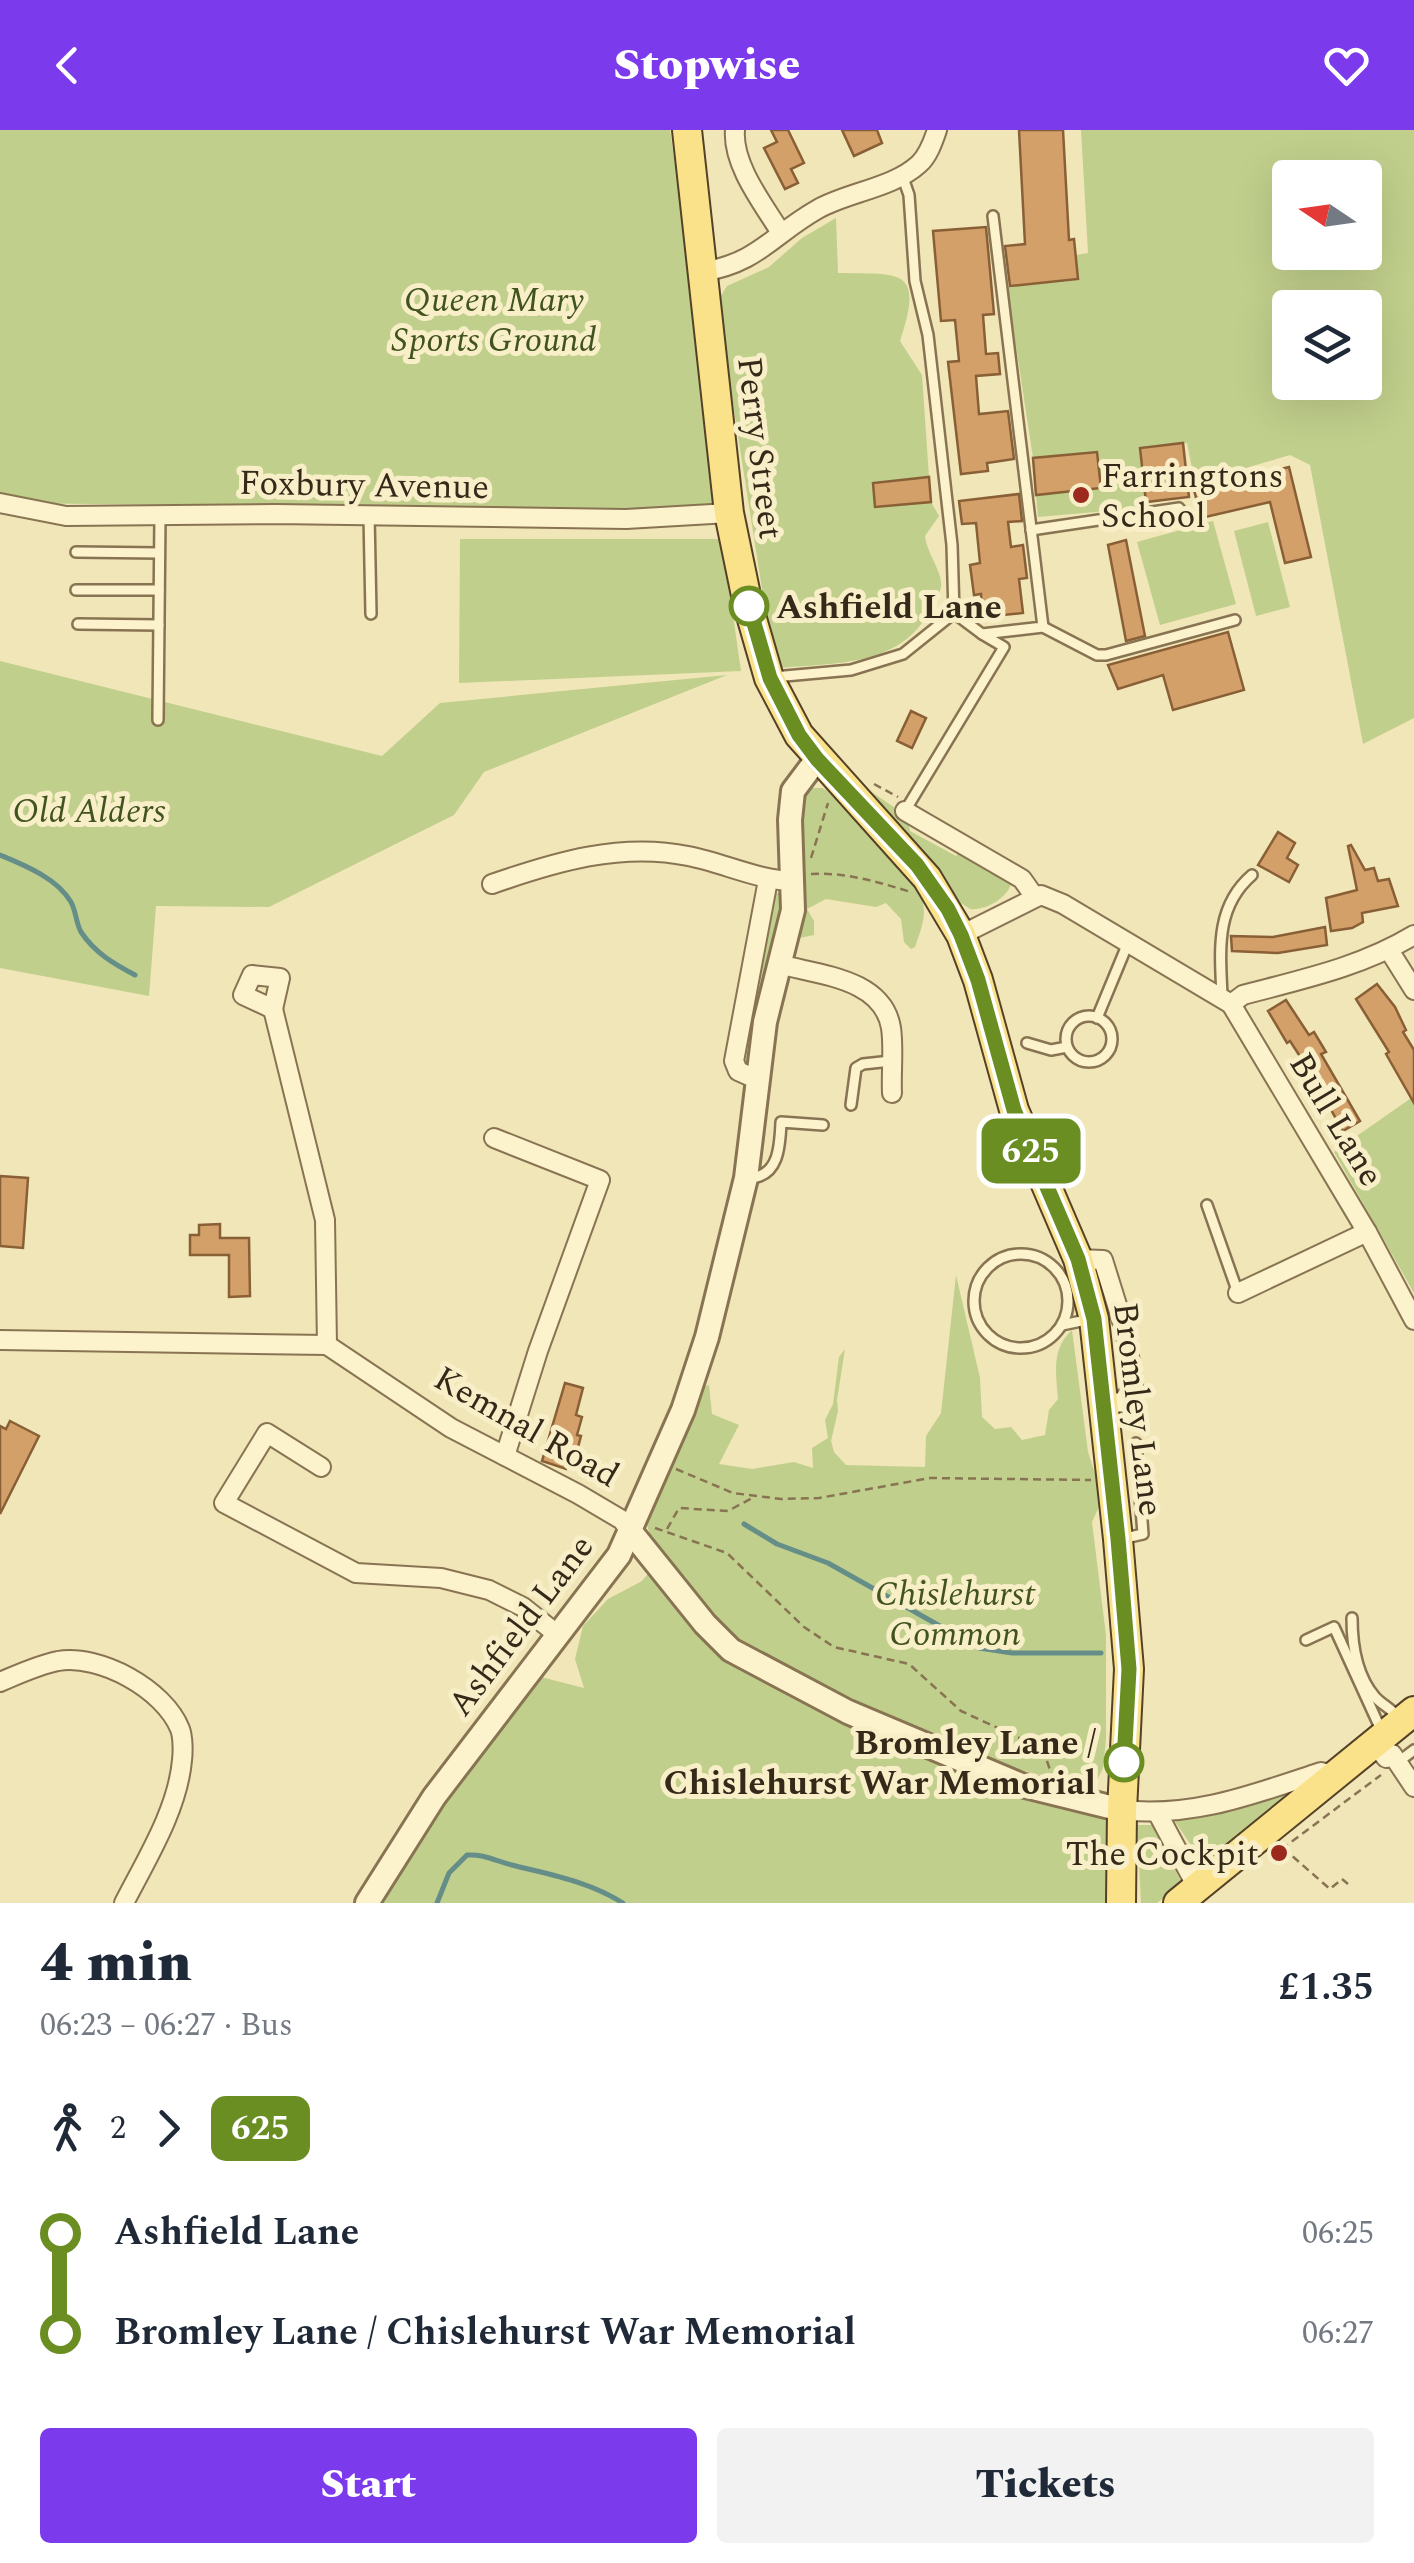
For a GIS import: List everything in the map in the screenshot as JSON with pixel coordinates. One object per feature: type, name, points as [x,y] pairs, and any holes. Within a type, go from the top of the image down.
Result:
[{"type":"main road","name":"Perry Street","points":[[687,130],[729,513],[748,605],[770,678],[799,735],[817,759]]},
{"type":"main road","name":"Bromley Lane","points":[[817,759],[917,865],[961,935],[1014,1110],[1078,1259],[1094,1319],[1129,1669],[1122,1903]]},
{"type":"main road","points":[[1193,1897],[1274,1846],[1336,1775],[1393,1727]]},
{"type":"street","points":[[735,130],[745,172],[781,233]]},
{"type":"street","points":[[702,272],[754,256],[820,208],[902,175],[919,164],[937,130]]},
{"type":"street","name":"Foxbury Avenue","points":[[0,503],[66,516],[641,519],[729,513]]},
{"type":"street","name":"Ashfield Lane","points":[[367,1903],[434,1797],[619,1555],[683,1410],[707,1337],[746,1178],[765,1022],[800,876],[790,820],[793,790],[817,759]]},
{"type":"street","points":[[906,811],[1022,879],[1034,896]]},
{"type":"street","points":[[492,884],[547,865],[605,853],[642,852],[684,855],[768,880],[800,876]]},
{"type":"street","points":[[756,1079],[738,1070],[734,1060],[768,880]]},
{"type":"street","points":[[961,935],[1034,896],[1048,897],[1227,1002],[1343,969],[1414,935]]},
{"type":"street","points":[[1389,950],[1414,990]]},
{"type":"street","points":[[779,964],[852,983],[870,993],[882,1006],[891,1026],[892,1093]]},
{"type":"street","name":"Bull Lane","points":[[1227,1002],[1366,1232],[1414,1320]]},
{"type":"street","points":[[0,1340],[327,1345],[324,1220],[273,1009]]},
{"type":"street","points":[[494,1138],[600,1180],[504,1456]]},
{"type":"street","points":[[1238,1293],[1366,1232]]},
{"type":"street","points":[[1078,1259],[1103,1260],[1126,1334],[1133,1386],[1122,1402],[1105,1404]]},
{"type":"street","name":"Kemnal Road","points":[[327,1345],[451,1428],[622,1520],[705,1624],[731,1650],[848,1712],[1022,1785],[1122,1810]]},
{"type":"street","points":[[321,1467],[267,1433],[224,1503],[356,1573],[441,1578],[489,1590],[522,1607],[558,1636]]},
{"type":"street","points":[[0,1682],[60,1661],[84,1662],[111,1670],[143,1687],[164,1706],[180,1730],[182,1761],[173,1796],[124,1903]]},
{"type":"street","points":[[1393,1727],[1386,1758],[1392,1754],[1414,1787]]},
{"type":"street","points":[[1122,1810],[1158,1814],[1227,1802],[1321,1772],[1336,1775]]},
{"type":"street","points":[[1158,1814],[1193,1897]]},
{"type":"lane","points":[[902,175],[908,195],[915,281],[928,335],[952,545],[954,614]]},
{"type":"lane","points":[[993,216],[1043,627]]},
{"type":"lane","points":[[1031,530],[1178,508]]},
{"type":"lane","points":[[369,515],[371,614]]},
{"type":"lane","points":[[158,720],[160,516]]},
{"type":"lane","points":[[76,552],[160,553]]},
{"type":"lane","points":[[76,590],[159,590]]},
{"type":"lane","points":[[906,811],[1004,648],[954,614]]},
{"type":"lane","points":[[770,678],[851,670],[903,654],[954,614]]},
{"type":"lane","points":[[982,634],[1043,627],[1097,655],[1106,655],[1235,620]]},
{"type":"lane","points":[[78,624],[159,625]]},
{"type":"lane","points":[[1227,1002],[1221,928],[1236,889],[1252,875]]},
{"type":"lane","points":[[1096,1018],[1128,942]]},
{"type":"lane","points":[[1081,1018],[1096,1018],[1111,1033],[1107,1054],[1088,1062],[1074,1057],[1066,1035],[1081,1018]]},
{"type":"lane","points":[[1027,1042],[1051,1050],[1068,1047]]},
{"type":"lane","points":[[852,1105],[856,1068],[892,1061]]},
{"type":"lane","points":[[746,1178],[761,1177],[772,1166],[780,1148],[781,1122],[823,1125]]},
{"type":"lane","points":[[1207,1205],[1238,1293]]},
{"type":"lane","points":[[1062,1325],[1067,1311],[1064,1281],[1044,1260],[1014,1255],[988,1268],[979,1281],[974,1297],[982,1327],[1007,1346],[1038,1345],[1062,1325],[1094,1319]]},
{"type":"lane","points":[[1118,1539],[1143,1534],[1136,1443]]},
{"type":"lane","points":[[1352,1618],[1353,1652],[1374,1696],[1394,1710],[1393,1727]]},
{"type":"lane","points":[[1306,1640],[1334,1626],[1393,1727]]},
{"type":"lane","points":[[1398,1762],[1414,1750]]},
{"type":"path","points":[[810,861],[833,793]]},
{"type":"path","points":[[800,876],[830,873],[916,894]]},
{"type":"path","points":[[660,1463],[733,1493],[780,1500],[819,1498],[930,1478],[1112,1480]]},
{"type":"path","points":[[666,1530],[679,1508],[728,1511],[755,1496]]},
{"type":"path","points":[[631,1532],[658,1527],[727,1553],[804,1627],[834,1647],[909,1664],[962,1711],[1037,1746],[1045,1755],[1057,1794]]},
{"type":"path","points":[[1348,1884],[1342,1879],[1330,1889],[1274,1846],[1398,1762]]},
{"type":"green space","name":"Queen Mary Sports Ground","points":[[0,130],[670,130],[725,511],[0,503]]},
{"type":"green space","points":[[1081,130],[1414,130],[1414,718],[1363,744],[1310,465],[1290,455],[1195,483],[1187,443],[1141,448],[1146,502],[1130,509],[1038,517],[1036,495],[1101,488],[1097,452],[1033,458],[1007,287],[1078,279],[1076,255],[1088,253]]},
{"type":"green space","points":[[836,218],[838,273],[892,276],[908,288],[907,317],[900,341],[922,375],[929,477],[873,483],[875,506],[931,502],[939,516],[925,536],[941,587],[919,627],[885,652],[844,662],[778,668],[717,302],[727,286],[769,267],[802,238]]},
{"type":"green space","points":[[1213,521],[1236,604],[1160,625],[1137,542]]},
{"type":"green space","points":[[1268,522],[1290,607],[1256,616],[1234,531]]},
{"type":"green space","points":[[460,539],[722,539],[741,671],[459,683]]},
{"type":"green space","name":"Old Alders","points":[[0,661],[382,756],[440,703],[727,675],[484,772],[454,815],[269,907],[156,906],[149,996],[0,968]]},
{"type":"green space","points":[[812,788],[830,792],[914,883],[924,915],[915,947],[911,949],[904,942],[901,919],[886,903],[876,907],[826,899],[807,909],[814,921],[814,935],[800,938],[797,934],[803,795]]},
{"type":"green space","points":[[867,789],[907,816],[910,831],[1012,881],[1010,887],[996,902],[983,908],[970,909],[961,903]]},
{"type":"green space","points":[[782,890],[785,903],[749,1061],[742,1063],[773,896]]},
{"type":"green space","points":[[1414,1096],[1414,1293],[1334,1152]]},
{"type":"green space","name":"Chislehurst Common","points":[[956,1275],[980,1378],[982,1417],[995,1429],[1011,1427],[1022,1440],[1045,1435],[1049,1410],[1058,1399],[1058,1353],[1072,1330],[1088,1452],[1103,1498],[1092,1522],[1106,1635],[1103,1768],[1093,1789],[999,1764],[1078,1800],[1104,1819],[1110,1828],[1109,1903],[380,1903],[431,1817],[537,1676],[584,1688],[575,1659],[583,1626],[608,1599],[642,1581],[662,1557],[645,1517],[699,1388],[709,1385],[712,1414],[739,1425],[719,1464],[752,1469],[794,1462],[813,1468],[812,1448],[828,1438],[825,1420],[833,1404],[839,1357],[845,1349],[831,1441],[834,1452],[846,1465],[925,1467],[926,1436],[941,1413]]},
{"type":"green space","points":[[1307,1781],[1256,1826],[1203,1863],[1174,1820]]},
{"type":"green space","points":[[1137,1825],[1153,1825],[1182,1884],[1157,1903],[1141,1903]]},
{"type":"building","points":[[771,130],[788,130],[804,163],[791,169],[798,183],[785,189],[764,148],[777,142]]},
{"type":"building","points":[[842,130],[877,130],[882,143],[854,156]]},
{"type":"building","points":[[1019,130],[1063,130],[1069,240],[1074,239],[1078,279],[1010,286],[1005,246],[1025,244]]},
{"type":"building","points":[[986,227],[994,314],[983,315],[986,354],[998,353],[1000,374],[976,376],[979,414],[1008,411],[1014,459],[987,463],[988,471],[961,474],[948,362],[959,361],[955,320],[941,321],[933,231]]},
{"type":"building","points":[[1183,443],[1189,497],[1146,502],[1140,448]]},
{"type":"building","points":[[1097,452],[1101,488],[1036,495],[1033,458]]},
{"type":"building","points":[[1289,467],[1311,557],[1285,563],[1270,502],[1201,518],[1194,490]]},
{"type":"building","points":[[929,477],[931,502],[875,507],[873,483]]},
{"type":"building","points":[[1019,494],[1022,521],[1008,522],[1011,547],[1023,545],[1027,578],[1019,579],[1023,613],[983,617],[981,594],[974,595],[970,565],[980,563],[976,523],[962,524],[959,501]]},
{"type":"building","points":[[1126,540],[1145,636],[1126,641],[1108,545]]},
{"type":"building","points":[[1228,632],[1244,690],[1173,710],[1163,675],[1118,689],[1108,665]]},
{"type":"building","points":[[911,711],[926,718],[912,748],[897,741]]},
{"type":"building","points":[[1278,832],[1295,843],[1287,858],[1298,865],[1289,882],[1258,865]]},
{"type":"building","points":[[1351,845],[1365,870],[1374,868],[1378,881],[1389,879],[1398,906],[1362,913],[1363,922],[1331,931],[1326,898],[1357,890],[1348,846]]},
{"type":"building","points":[[1325,927],[1327,945],[1278,953],[1232,951],[1231,936],[1273,937]]},
{"type":"building","points":[[1377,984],[1395,1007],[1414,1050],[1414,1103],[1386,1054],[1389,1052],[1356,999]]},
{"type":"building","points":[[1286,1000],[1309,1035],[1314,1032],[1326,1052],[1321,1054],[1360,1121],[1343,1131],[1305,1064],[1268,1011]]},
{"type":"building","points":[[0,1176],[28,1178],[23,1248],[0,1246]]},
{"type":"building","points":[[220,1224],[220,1238],[249,1238],[250,1296],[229,1297],[229,1255],[190,1255],[190,1235],[199,1235],[199,1225]]},
{"type":"building","points":[[565,1383],[583,1388],[576,1415],[582,1417],[577,1435],[581,1436],[566,1469],[542,1461]]},
{"type":"building","points":[[10,1421],[39,1436],[0,1514],[0,1426],[6,1429]]},
{"type":"waterway","points":[[0,855],[57,886],[71,902],[86,939],[105,957],[135,975]]},
{"type":"waterway","points":[[744,1524],[777,1544],[828,1563],[979,1648],[1012,1653],[1101,1653]]},
{"type":"waterway","points":[[437,1903],[449,1873],[467,1855],[569,1880],[623,1903]]},
{"type":"bus line","name":"625","points":[[749,606],[770,678],[799,735],[917,865],[948,909],[978,980],[1014,1110],[1078,1259],[1094,1319],[1118,1539],[1129,1669],[1124,1762]]},
{"type":"place","name":"Farringtons School","points":[[1081,495]]},
{"type":"place","name":"Ashfield Lane","points":[[749,606]]},
{"type":"place","name":"Bromley Lane / Chislehurst War Memorial","points":[[1124,1762]]},
{"type":"place","name":"The Cockpit","points":[[1279,1853]]}]
